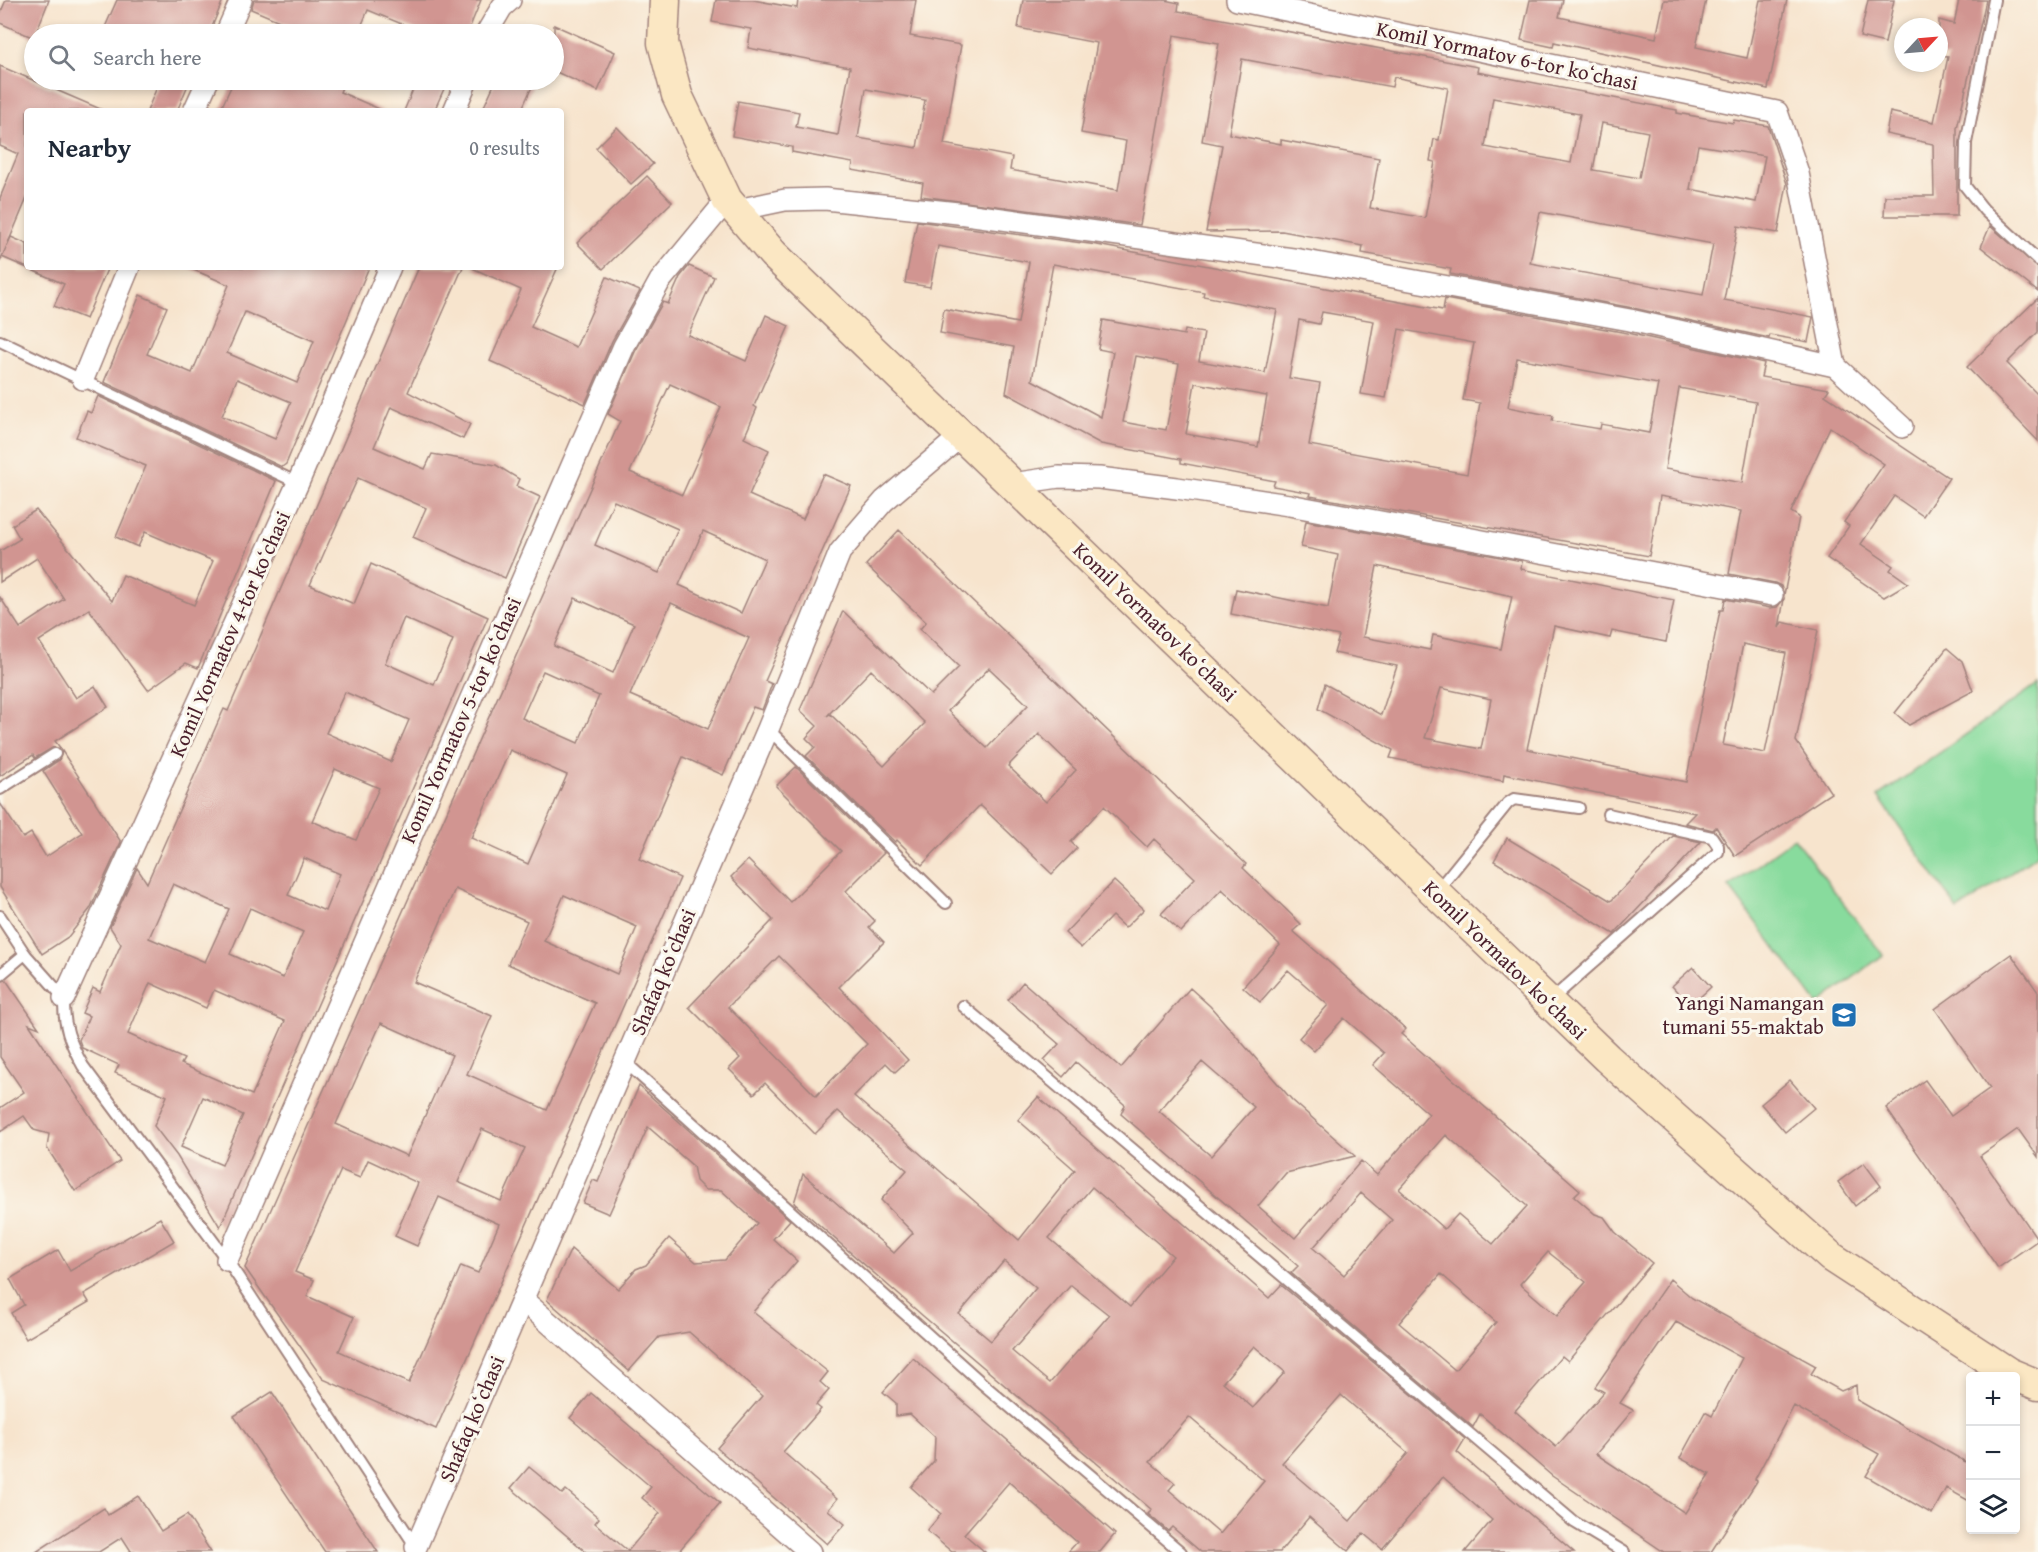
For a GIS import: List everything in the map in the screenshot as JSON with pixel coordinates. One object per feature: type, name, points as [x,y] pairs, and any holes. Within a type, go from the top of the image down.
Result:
[{"type":"street","points":[[230,24],[241,0]]},
{"type":"street","name":"Komil Yormatov koʻchasi","points":[[665,0],[663,43],[677,95],[732,205],[773,254],[1606,1058],[1831,1257],[2009,1373],[2038,1385]]},
{"type":"street","name":"Komil Yormatov 6-tor koʻchasi","points":[[1237,0],[1777,112],[1798,174],[1835,366]]},
{"type":"street","points":[[492,24],[506,2]]},
{"type":"street","points":[[196,108],[204,90]]},
{"type":"street","points":[[455,108],[463,90]]},
{"type":"street","points":[[732,205],[825,199],[957,213],[1300,260],[1630,320],[1835,366],[1902,427]]},
{"type":"street","name":"Komil Yormatov 5-tor koʻchasi","points":[[226,1260],[624,346],[660,281],[732,205]]},
{"type":"street","points":[[83,379],[128,270]]},
{"type":"street","name":"Komil Yormatov 4-tor koʻchasi","points":[[64,998],[298,483],[389,270]]},
{"type":"street","name":"Shafaq koʻchasi","points":[[418,1550],[768,729],[840,552],[884,501],[962,435]]},
{"type":"street","points":[[1012,484],[1059,477],[1099,478],[1177,488],[1301,507],[1772,595]]},
{"type":"street","points":[[523,1300],[810,1552]]},
{"type":"lane","points":[[1994,0],[1966,143],[1965,186],[1984,210],[2038,260]]},
{"type":"lane","points":[[0,341],[298,483]]},
{"type":"lane","points":[[768,729],[946,903]]},
{"type":"lane","points":[[0,789],[55,754]]},
{"type":"lane","points":[[1436,892],[1508,803],[1514,799],[1579,808]]},
{"type":"lane","points":[[1549,1002],[1718,852],[1718,846],[1712,837],[1608,814]]},
{"type":"lane","points":[[0,916],[25,954],[64,998],[63,1018],[70,1042],[83,1066],[226,1260],[418,1550]]},
{"type":"lane","points":[[0,975],[25,954]]},
{"type":"lane","points":[[963,1005],[1574,1522],[1624,1552]]},
{"type":"lane","points":[[625,1062],[984,1385],[1181,1552]]},
{"type":"green space","points":[[2038,684],[2038,854],[1958,910],[1878,796]]},
{"type":"green space","points":[[1794,838],[1883,955],[1818,1004],[1729,887]]},
{"type":"building","points":[[6,0],[49,0],[40,24],[24,24],[24,34],[0,23],[0,14]]},
{"type":"building","points":[[117,0],[223,0],[213,24],[106,24]]},
{"type":"building","points":[[254,0],[481,0],[471,24],[402,24],[368,10],[362,24],[286,24],[251,9]]},
{"type":"building","points":[[716,0],[753,0],[797,8],[798,0],[916,0],[910,36],[961,45],[944,144],[1012,157],[1010,170],[1118,190],[1126,141],[1081,133],[1097,43],[1018,28],[1023,0],[1164,0],[1179,3],[1178,11],[1478,67],[1477,72],[1677,110],[1677,113],[1733,123],[1734,120],[1768,126],[1787,184],[1778,233],[1738,226],[1724,300],[1813,317],[1808,342],[1770,335],[1769,338],[1633,308],[1450,274],[1451,269],[1362,253],[1363,246],[1282,231],[1206,232],[1222,145],[1202,141],[1219,43],[1174,35],[1140,225],[921,196],[923,183],[852,170],[853,163],[792,152],[792,147],[732,136],[738,101],[799,112],[796,127],[838,135],[850,67],[748,48],[751,29],[712,22]],"holes":[[[1242,59],[1392,87],[1394,77],[1448,88],[1439,140],[1434,139],[1430,161],[1435,162],[1425,218],[1370,208],[1379,158],[1281,140],[1281,144],[1229,134]],[[866,89],[925,100],[917,148],[858,138]],[[1493,98],[1580,114],[1571,163],[1485,147]],[[1602,123],[1648,132],[1639,178],[1593,170]],[[1698,145],[1765,156],[1756,202],[1690,189]],[[1540,212],[1713,244],[1703,295],[1530,263]]]},
{"type":"building","points":[[1530,0],[1563,0],[1559,17],[1656,38],[1664,0],[1706,0],[1696,47],[1747,58],[1760,0],[1787,0],[1768,89],[1554,42],[1553,47],[1521,40]]},
{"type":"building","points":[[1868,0],[1894,0],[1885,43],[1860,37]]},
{"type":"building","points":[[1959,0],[1986,0],[1957,128],[1957,216],[1884,216],[1885,196],[1934,196],[1933,144],[1886,134],[1890,112],[1934,122],[1945,72],[1948,72],[1948,22],[1954,24]]},
{"type":"building","points":[[564,29],[615,52],[598,91],[564,76]]},
{"type":"building","points":[[0,66],[24,76],[24,90],[56,90],[98,108],[24,108],[24,205],[0,262],[0,198],[18,154],[0,146]]},
{"type":"building","points":[[156,90],[186,90],[178,108],[148,108]]},
{"type":"building","points":[[229,90],[341,90],[340,92],[377,108],[221,108]]},
{"type":"building","points":[[413,90],[443,90],[435,108],[405,108]]},
{"type":"building","points":[[491,90],[530,90],[522,108],[483,108]]},
{"type":"building","points":[[617,127],[653,164],[631,184],[596,148]]},
{"type":"building","points":[[647,176],[672,202],[603,269],[577,243]]},
{"type":"building","points":[[917,221],[1097,245],[1443,310],[1445,299],[1627,333],[1764,363],[1761,377],[1829,389],[1825,395],[1949,478],[1923,516],[1894,496],[1861,544],[1893,566],[1890,570],[1908,583],[1884,597],[1827,558],[1849,526],[1844,522],[1884,464],[1830,427],[1791,512],[1799,517],[1784,595],[1781,586],[1775,583],[1729,574],[1741,511],[1660,496],[1649,556],[1310,496],[1311,493],[1273,486],[1275,481],[1181,463],[1181,459],[1101,444],[1006,393],[1014,347],[940,333],[944,309],[1018,323],[1029,262],[938,246],[930,287],[905,283]],"holes":[[[1053,264],[1204,292],[1203,296],[1277,310],[1265,373],[1199,361],[1204,333],[1185,330],[1184,335],[1103,320],[1098,349],[1113,352],[1101,417],[1032,380]],[[1322,312],[1374,321],[1361,394],[1386,398],[1399,329],[1474,343],[1463,400],[1480,403],[1467,474],[1309,445],[1320,383],[1289,378],[1299,320],[1319,324]],[[1136,356],[1179,364],[1166,430],[1123,422]],[[1517,358],[1658,384],[1649,433],[1601,424],[1600,429],[1552,421],[1553,416],[1508,407]],[[1195,383],[1267,396],[1258,447],[1186,434]],[[1679,388],[1756,402],[1742,483],[1665,469]]]},
{"type":"building","points":[[1990,226],[2038,267],[2038,292],[1981,247]]},
{"type":"building","points":[[11,237],[24,243],[24,267],[2,257]]},
{"type":"building","points":[[689,266],[714,277],[688,335],[746,361],[766,315],[789,326],[754,406],[757,408],[744,438],[769,450],[749,495],[803,519],[823,474],[851,486],[765,681],[772,684],[762,710],[753,707],[723,775],[683,757],[639,859],[680,878],[436,1429],[323,1379],[245,1268],[620,421],[608,414],[635,352],[663,302],[668,304],[680,277]],"holes":[[[670,384],[721,407],[682,495],[630,472]],[[614,501],[678,529],[659,573],[595,545]],[[703,531],[765,559],[741,613],[679,585]],[[575,598],[634,624],[613,673],[554,646]],[[671,603],[749,638],[708,729],[630,695]],[[543,671],[599,696],[578,743],[522,718]],[[510,750],[567,775],[528,864],[471,838]],[[455,889],[527,921],[508,964],[595,1003],[547,1110],[467,1074],[492,1016],[414,982]],[[564,895],[637,927],[617,974],[544,941]],[[381,1023],[452,1055],[407,1156],[336,1124]],[[482,1129],[525,1148],[501,1201],[458,1182]],[[368,1160],[418,1183],[395,1236],[417,1246],[439,1197],[499,1224],[478,1273],[461,1266],[409,1383],[339,1351],[354,1317],[307,1296],[314,1280],[295,1272],[341,1170],[360,1178]]]},
{"type":"building","points":[[32,270],[107,270],[86,319],[54,306],[64,284]]},
{"type":"building","points":[[194,270],[368,270],[286,464],[282,467],[104,382],[140,295],[167,307],[147,354],[192,373],[229,285]],"holes":[[[245,312],[314,341],[297,383],[227,353]],[[237,379],[291,402],[275,439],[222,416]]]},
{"type":"building","points":[[418,270],[462,270],[408,392],[470,424],[463,439],[391,407],[374,447],[425,469],[432,454],[496,465],[519,479],[516,486],[540,497],[505,578],[413,537],[426,508],[358,478],[310,585],[354,604],[371,564],[488,617],[220,1227],[177,1156],[154,1126],[167,1096],[115,1073],[119,1065],[82,1048],[79,1040],[89,1016],[82,1013],[93,988],[100,992],[121,944],[110,927],[137,868],[147,883],[224,709],[228,711]],"holes":[[[404,618],[453,640],[434,685],[385,663]],[[345,692],[409,720],[391,762],[326,733]],[[335,769],[379,788],[356,840],[312,821]],[[304,858],[340,874],[325,911],[288,895]],[[173,884],[229,909],[205,962],[149,938]],[[250,908],[303,932],[283,978],[230,954]],[[150,983],[206,1008],[214,990],[285,1021],[252,1095],[181,1064],[184,1059],[128,1034]],[[203,1097],[243,1115],[222,1165],[181,1147]]]},
{"type":"building","points":[[477,270],[557,270],[531,327],[576,347],[607,277],[640,291],[612,341],[585,404],[490,361],[521,290]]},
{"type":"building","points":[[2038,298],[2038,332],[2007,363],[2038,395],[2038,441],[1967,367]]},
{"type":"building","points":[[98,396],[276,481],[198,668],[186,663],[148,690],[89,609],[39,641],[76,698],[95,686],[108,707],[55,741],[61,749],[54,747],[35,758],[33,755],[0,776],[0,597],[20,628],[64,599],[37,558],[0,582],[0,551],[20,539],[12,525],[36,510],[112,601],[123,575],[194,605],[213,561],[145,532],[138,547],[116,537],[146,466],[76,437],[87,411],[91,413]]},
{"type":"building","points":[[1306,521],[1522,561],[1521,569],[1674,600],[1666,642],[1612,631],[1610,638],[1554,626],[1527,749],[1686,782],[1720,610],[1723,610],[1725,599],[1770,608],[1777,607],[1784,599],[1779,628],[1782,622],[1818,630],[1796,741],[1831,793],[1735,856],[1716,827],[1713,830],[1685,823],[1695,813],[1504,774],[1503,781],[1390,758],[1393,750],[1318,709],[1325,684],[1381,715],[1397,666],[1334,653],[1339,636],[1231,614],[1236,589],[1328,608],[1338,555],[1301,547]],"holes":[[[1377,566],[1512,596],[1501,649],[1433,635],[1430,650],[1363,637]],[[1743,644],[1786,653],[1765,753],[1723,745]],[[1441,688],[1491,699],[1481,749],[1425,738]]]},
{"type":"building","points":[[899,530],[1246,864],[1243,868],[1301,924],[1293,931],[1406,1029],[1401,1034],[1580,1190],[1574,1196],[1595,1214],[1604,1217],[1615,1232],[1652,1263],[1568,1361],[1562,1356],[1515,1411],[1556,1447],[1604,1392],[1595,1387],[1670,1279],[1692,1298],[1816,1366],[1811,1374],[1841,1391],[1856,1385],[1857,1400],[1966,1462],[1966,1499],[1946,1488],[1932,1514],[1866,1476],[1879,1454],[1794,1406],[1755,1479],[1757,1481],[1711,1552],[1664,1552],[1552,1476],[1480,1414],[1473,1427],[1291,1273],[1298,1266],[1121,1114],[1125,1105],[1076,1062],[1063,1077],[1044,1060],[1059,1044],[1008,1000],[1023,982],[1121,1068],[1190,988],[1210,1006],[1292,1100],[1355,1156],[1286,1173],[1258,1206],[1295,1238],[1361,1161],[1377,1175],[1429,1114],[1373,1065],[1384,1053],[1344,1018],[1314,1051],[1299,1038],[1328,1005],[1288,970],[1260,1002],[1243,987],[1280,945],[1222,889],[1181,932],[1161,914],[1195,878],[1154,839],[1147,847],[1104,806],[1071,842],[1077,848],[1052,874],[980,805],[922,865],[806,756],[815,747],[806,738],[817,726],[800,710],[843,611],[931,695],[959,667],[920,629],[926,622],[866,565]],"holes":[[[989,668],[1028,705],[987,748],[948,711]],[[871,670],[925,723],[884,766],[830,714],[827,716]],[[1039,734],[1076,770],[1046,802],[1008,766]],[[1202,1062],[1254,1107],[1211,1156],[1159,1111]],[[1446,1135],[1527,1206],[1493,1244],[1458,1214],[1444,1229],[1399,1189]],[[1361,1193],[1392,1220],[1344,1275],[1313,1248]],[[1548,1252],[1586,1282],[1557,1316],[1520,1284]],[[1441,1274],[1496,1322],[1455,1370],[1399,1323]],[[1676,1322],[1742,1358],[1712,1416],[1705,1412],[1680,1458],[1710,1474],[1685,1513],[1596,1454],[1633,1410],[1620,1403]]]},
{"type":"building","points":[[1947,648],[1962,661],[1973,691],[1909,725],[1895,713]]},
{"type":"building","points":[[62,751],[121,842],[90,909],[68,937],[42,954],[0,887],[0,803],[23,838],[31,833],[46,857],[82,833],[43,771],[59,760]]},
{"type":"building","points":[[796,767],[884,853],[846,891],[875,921],[869,927],[884,942],[839,987],[908,1060],[895,1072],[886,1063],[854,1096],[1019,1240],[1075,1170],[1018,1120],[1038,1097],[1269,1298],[1281,1285],[1465,1439],[1457,1452],[1574,1552],[1465,1552],[1492,1520],[1443,1477],[1382,1549],[1363,1533],[1348,1551],[1309,1517],[1280,1552],[1201,1552],[1172,1527],[1168,1531],[1148,1514],[1152,1510],[923,1316],[794,1203],[803,1174],[894,1253],[913,1233],[881,1200],[907,1170],[838,1111],[815,1134],[765,1083],[754,1094],[729,1069],[740,1058],[689,1007],[773,920],[731,877],[748,860],[790,902],[841,851],[776,786]],"holes":[[[779,956],[867,1044],[816,1096],[728,1007]],[[1092,1187],[1173,1256],[1130,1307],[1049,1238]],[[1004,1261],[1036,1288],[991,1341],[959,1314]],[[1071,1285],[1109,1315],[1050,1383],[1012,1351]],[[1254,1346],[1285,1372],[1253,1408],[1223,1382]],[[1341,1395],[1408,1453],[1350,1521],[1282,1463]],[[1189,1417],[1264,1481],[1220,1534],[1169,1490],[1175,1483],[1150,1462]]]},
{"type":"building","points":[[1673,836],[1701,842],[1614,934],[1494,861],[1507,838],[1611,901]]},
{"type":"building","points":[[1114,881],[1144,909],[1125,928],[1112,916],[1081,948],[1065,933]]},
{"type":"building","points":[[2011,954],[2038,992],[2038,1157],[2018,1129],[1980,1156],[2038,1240],[1998,1268],[1886,1108],[1925,1080],[1951,1116],[1990,1088],[1935,1009]]},
{"type":"building","points":[[1693,967],[1711,987],[1690,1006],[1672,986]]},
{"type":"building","points":[[6,980],[39,1028],[29,1024],[120,1161],[75,1191],[47,1148],[49,1134],[34,1130],[24,1116],[0,1132],[0,1108],[24,1092],[0,1057],[0,982]]},
{"type":"building","points":[[1790,1080],[1814,1108],[1785,1132],[1761,1104]]},
{"type":"building","points":[[639,1086],[790,1220],[773,1239],[797,1261],[753,1312],[828,1372],[820,1382],[829,1390],[816,1405],[821,1409],[783,1452],[837,1499],[828,1510],[845,1524],[827,1544],[717,1448],[762,1396],[689,1332],[659,1337],[629,1371],[547,1300],[571,1249],[618,1289],[636,1269],[646,1265],[669,1238],[696,1262],[725,1260],[757,1223],[721,1190],[705,1190],[696,1181],[693,1166],[648,1127],[609,1214],[583,1203],[593,1180],[598,1182]]},
{"type":"building","points":[[1864,1163],[1881,1186],[1855,1206],[1838,1182]]},
{"type":"building","points":[[160,1218],[174,1241],[84,1294],[89,1302],[26,1339],[11,1313],[24,1305],[10,1279],[58,1250],[70,1271]]},
{"type":"building","points":[[913,1358],[1115,1534],[1100,1552],[1068,1552],[1077,1542],[1009,1482],[964,1534],[985,1552],[952,1552],[927,1531],[941,1514],[911,1487],[934,1461],[935,1437],[910,1414],[896,1416],[896,1403],[883,1392]]},
{"type":"building","points":[[272,1392],[378,1552],[325,1552],[234,1416]]},
{"type":"building","points":[[591,1393],[720,1503],[678,1552],[586,1552],[511,1488],[529,1467],[562,1494],[566,1490],[599,1518],[595,1523],[628,1551],[660,1513],[642,1498],[651,1487],[570,1418]]},
{"type":"building","points":[[138,1496],[161,1531],[187,1515],[211,1552],[129,1552],[131,1551],[122,1537],[99,1552],[36,1552],[104,1508],[108,1515]]},
{"type":"place","name":"Yangi Namangan tumani 55-maktab","points":[[1844,1015]]}]
